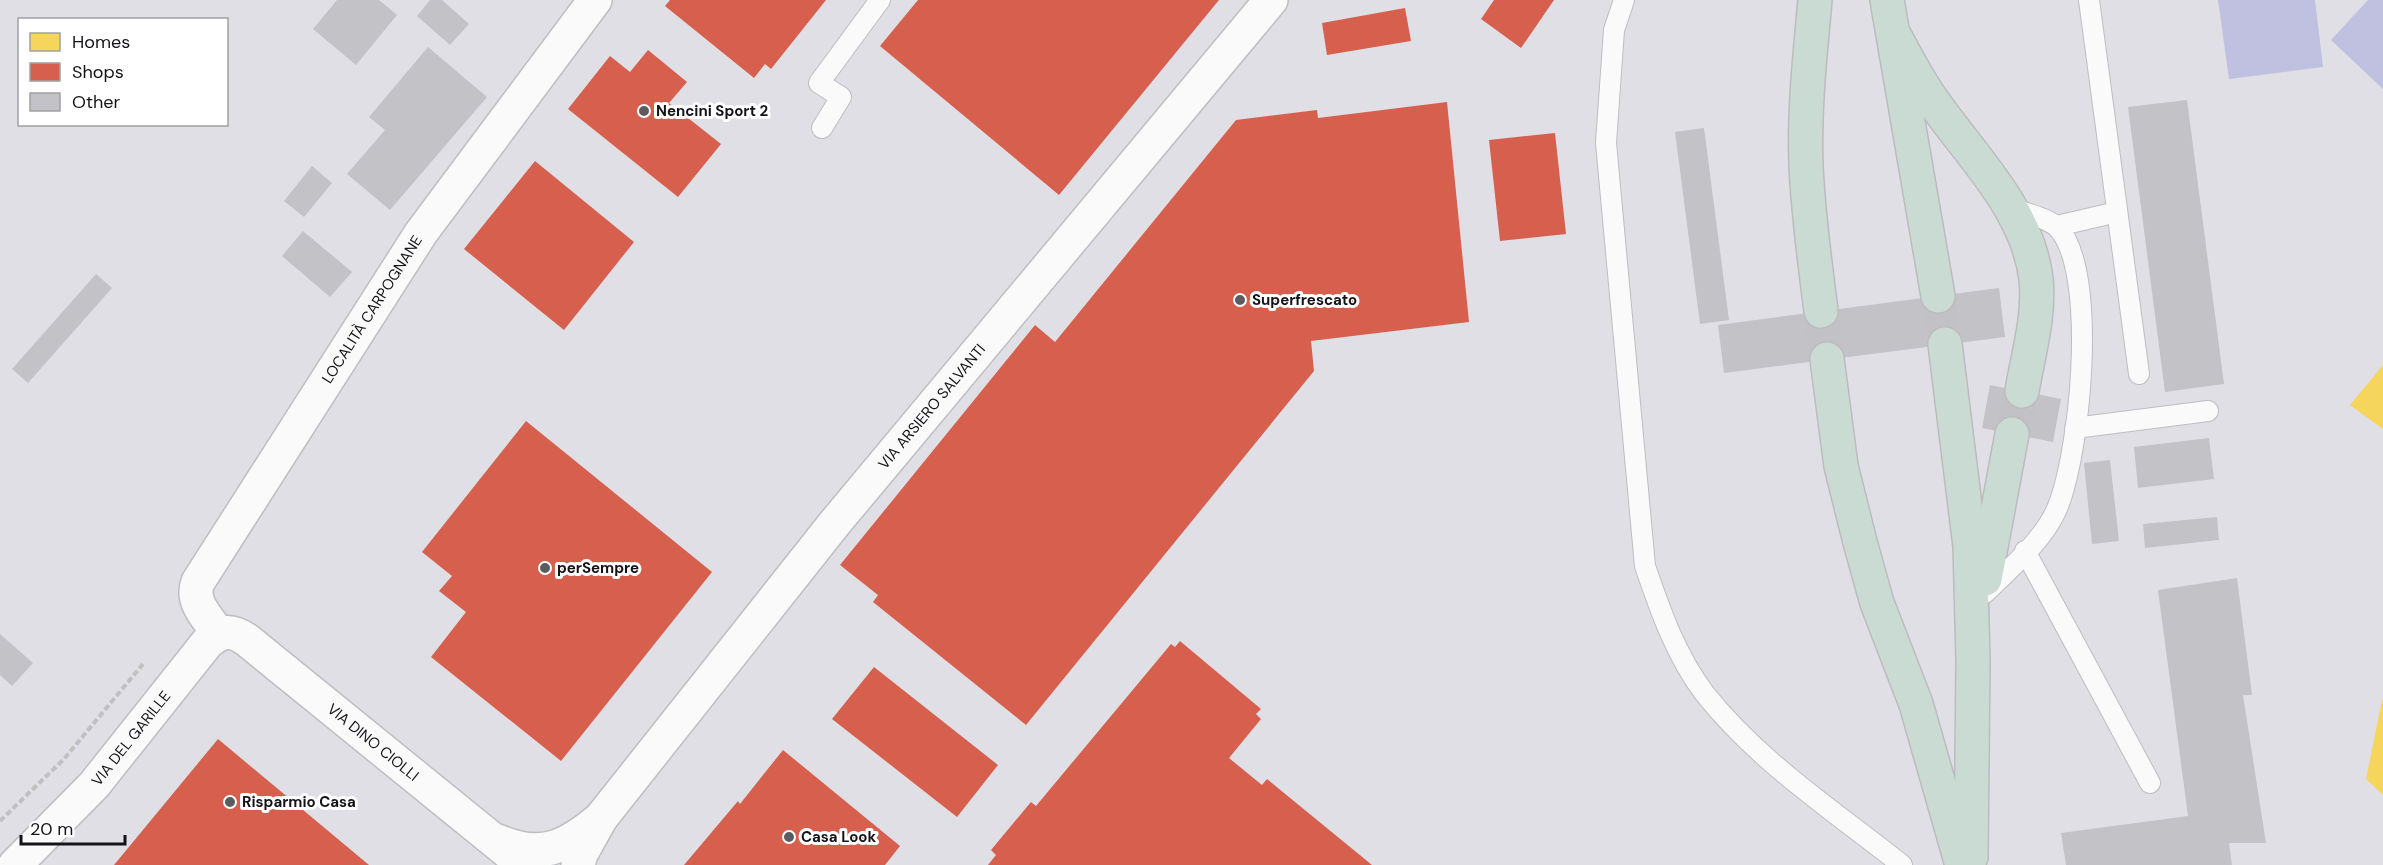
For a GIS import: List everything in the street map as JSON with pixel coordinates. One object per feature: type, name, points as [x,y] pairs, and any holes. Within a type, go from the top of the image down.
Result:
[{"type":"highway","points":[[1815,0],[1807,86],[1806,164],[1809,222],[1821,311]]},
{"type":"highway","points":[[1887,0],[1938,296]]},
{"type":"highway","points":[[1893,33],[1924,88],[2012,208],[2027,244],[2036,279],[2036,316],[2022,391]]},
{"type":"highway","points":[[1945,344],[1967,512],[1973,661],[1971,865]]},
{"type":"highway","points":[[1827,360],[1841,466],[1860,542],[1877,603],[1916,704],[1962,865]]},
{"type":"highway","points":[[1973,661],[2012,434]]},
{"type":"street","name":"LOCALITÀ CARPOGNANE","points":[[218,633],[195,600],[194,591],[198,582],[421,233],[595,0]]},
{"type":"street","name":"VIA ARSIERO SALVANTI","points":[[578,865],[581,854],[601,818],[834,524],[1271,0]]},
{"type":"street","name":"VIA DINO CIOLLI","points":[[218,633],[236,632],[247,640],[524,865]]},
{"type":"street","name":"VIA DEL GARILLE","points":[[15,865],[94,785],[207,643],[218,633]]},
{"type":"street","name":"VIA ARSIERO SALVANTI","points":[[493,839],[515,849],[546,850],[574,838],[601,818]]},
{"type":"lane","points":[[822,128],[841,97],[819,83],[880,0]]},
{"type":"lane","points":[[1624,0],[1614,30],[1606,143],[1645,566],[1666,628],[1704,692],[1754,748],[1902,865]]},
{"type":"lane","points":[[2089,0],[2139,374]]},
{"type":"lane","points":[[1983,595],[2025,551],[2056,512],[2067,474],[2083,348],[2071,248],[2056,226],[2012,208]]},
{"type":"lane","points":[[2056,226],[2117,212]]},
{"type":"lane","points":[[2074,428],[2208,411]]},
{"type":"lane","points":[[2025,551],[2150,783]]},
{"type":"path","points":[[0,821],[64,759],[144,662]]},
{"type":"shaded area","points":[[2218,0],[2315,0],[2323,67],[2229,79]]},
{"type":"shaded area","points":[[2368,0],[2383,0],[2383,89],[2331,40]]},
{"type":"building: Homes","points":[[2383,365],[2383,429],[2350,405]]},
{"type":"building: Homes","points":[[2383,700],[2383,795],[2366,779]]},
{"type":"building: Shops","points":[[670,0],[826,0],[771,69],[765,64],[754,78],[665,6]]},
{"type":"building: Shops","points":[[918,0],[1219,0],[1059,195],[880,46]]},
{"type":"building: Shops","points":[[1494,0],[1554,0],[1521,48],[1481,19]]},
{"type":"building: Shops","points":[[1405,8],[1411,41],[1327,55],[1322,23]]},
{"type":"building: Shops","points":[[648,50],[687,82],[669,103],[721,144],[678,197],[568,109],[610,56],[630,72]]},
{"type":"building: Shops","points":[[1447,102],[1469,322],[1311,341],[1314,371],[1026,725],[873,602],[878,595],[840,565],[1035,325],[1055,342],[1236,120],[1317,110],[1318,118]]},
{"type":"building: Shops","points":[[1555,133],[1566,234],[1500,241],[1489,140]]},
{"type":"building: Shops","points":[[535,161],[634,242],[564,330],[464,249]]},
{"type":"building: Shops","points":[[526,421],[712,572],[561,761],[431,657],[466,612],[439,591],[452,576],[422,552]]},
{"type":"building: Shops","points":[[1180,641],[1261,709],[1256,714],[1261,719],[1229,758],[1262,785],[1267,779],[1372,865],[988,865],[996,855],[991,850],[1031,802],[1036,806],[1171,644],[1175,647]]},
{"type":"building: Shops","points":[[874,667],[998,765],[957,817],[832,719]]},
{"type":"building: Shops","name":"Risparmio Casa","points":[[218,739],[369,865],[114,865]]},
{"type":"building: Shops","points":[[783,750],[900,846],[885,865],[684,865],[738,801],[740,804]]},
{"type":"building: Other","points":[[337,0],[379,0],[397,15],[356,65],[313,29]]},
{"type":"building: Other","points":[[430,0],[442,0],[469,24],[450,45],[417,16]]},
{"type":"building: Other","points":[[428,47],[487,97],[390,210],[347,174],[385,130],[369,117]]},
{"type":"building: Other","points":[[2187,100],[2224,384],[2165,392],[2128,107]]},
{"type":"building: Other","points":[[1704,128],[1729,320],[1700,324],[1675,132]]},
{"type":"building: Other","points":[[312,166],[332,183],[304,217],[284,201]]},
{"type":"building: Other","points":[[303,231],[352,272],[330,297],[282,256]]},
{"type":"building: Other","points":[[96,274],[112,288],[28,383],[12,369]]},
{"type":"building: Other","points":[[1999,288],[2005,337],[1724,373],[1718,325]]},
{"type":"building: Other","points":[[1990,385],[2061,399],[2053,442],[1982,428]]},
{"type":"building: Other","points":[[2209,438],[2214,479],[2138,488],[2134,447]]},
{"type":"building: Other","points":[[2110,460],[2119,541],[2092,544],[2084,463]]},
{"type":"building: Other","points":[[2217,517],[2219,540],[2145,548],[2143,524]]},
{"type":"building: Other","points":[[2237,578],[2252,695],[2243,695],[2266,843],[2229,843],[2232,865],[2066,865],[2061,833],[2188,816],[2158,590]]},
{"type":"building: Other","points":[[0,634],[33,663],[12,686],[0,675]]},
{"type":"tunnel","points":[[1938,296],[1945,344]]},
{"type":"tunnel","points":[[1821,311],[1827,359]]},
{"type":"tunnel","points":[[2012,434],[2022,391]]},
{"type":"place","name":"Nencini Sport 2","points":[[644,111]]},
{"type":"place","name":"Superfrescato","points":[[1240,300]]},
{"type":"place","name":"perSempre","points":[[545,568]]},
{"type":"place","name":"Risparmio Casa","points":[[230,802]]},
{"type":"place","name":"Casa Look","points":[[789,837]]}]
